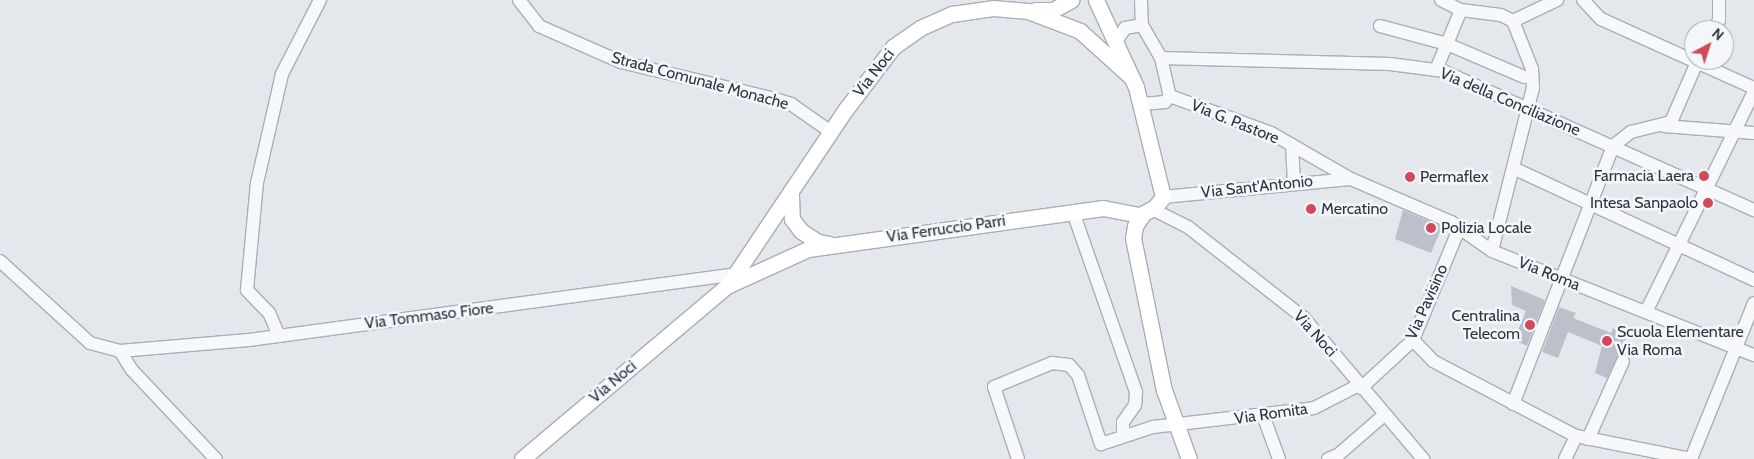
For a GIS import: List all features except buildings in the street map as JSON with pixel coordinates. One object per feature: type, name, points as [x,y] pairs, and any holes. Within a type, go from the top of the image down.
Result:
[{"type":"main road","points":[[1028,11],[1053,10],[1071,0]]},
{"type":"main road","points":[[1096,0],[1132,78],[1163,197],[1134,226],[1132,238],[1164,390],[1189,459]]},
{"type":"main road","name":"Via Noci","points":[[522,459],[732,279],[791,195],[831,132],[893,47],[920,28],[952,14],[993,8],[1028,11],[1080,31],[1132,78]]},
{"type":"main road","points":[[791,195],[792,219],[801,231],[818,242],[834,245]]},
{"type":"main road","points":[[1103,208],[1116,216],[1132,238]]},
{"type":"main road","name":"Via Ferruccio Parri","points":[[732,279],[781,259],[834,245],[1103,208],[1148,211]]},
{"type":"street","points":[[279,336],[269,312],[247,290],[257,184],[282,74],[320,0]]},
{"type":"street","name":"Strada Comunale Monache","points":[[519,0],[539,26],[621,62],[775,98],[791,104],[831,132]]},
{"type":"street","points":[[1140,104],[1165,102],[1170,96],[1161,58],[1142,24],[1141,0]]},
{"type":"street","points":[[1441,0],[1460,10],[1501,15],[1514,21],[1532,69],[1533,88],[1492,251]]},
{"type":"street","points":[[1514,21],[1557,0]]},
{"type":"street","points":[[1584,0],[1601,19],[1684,55]]},
{"type":"street","points":[[1719,0],[1719,20]]},
{"type":"street","points":[[1436,70],[1460,10]]},
{"type":"street","points":[[1115,43],[1125,28],[1142,24]]},
{"type":"street","points":[[1380,26],[1447,44],[1524,77]]},
{"type":"street","name":"Via della Conciliazione","points":[[1161,58],[1390,64],[1436,70],[1613,146],[1754,210]]},
{"type":"street","points":[[1664,126],[1670,122],[1693,70]]},
{"type":"street","points":[[1716,70],[1754,88]]},
{"type":"street","points":[[1646,312],[1705,188],[1754,92]]},
{"type":"street","name":"Via G. Pastore","points":[[1170,96],[1271,133],[1351,179]]},
{"type":"street","points":[[1513,404],[1563,280],[1613,146],[1631,132],[1664,126],[1733,134],[1754,133]]},
{"type":"street","points":[[1292,145],[1294,182]]},
{"type":"street","points":[[1513,168],[1592,203],[1754,280]]},
{"type":"street","name":"Via Sant'Antonio","points":[[1163,197],[1294,182],[1351,179]]},
{"type":"street","name":"Via Roma","points":[[1351,179],[1459,229],[1492,251],[1754,355]]},
{"type":"street","name":"Via Noci","points":[[1163,197],[1188,227],[1304,318],[1423,459]]},
{"type":"street","name":"Via Noci","points":[[1148,211],[1188,227]]},
{"type":"street","points":[[1073,212],[1136,392],[1135,405],[1123,422],[1123,435]]},
{"type":"street","name":"Via Pavisino","points":[[1360,386],[1413,340],[1459,229]]},
{"type":"street","points":[[2,265],[90,343],[120,351],[132,370],[216,459]]},
{"type":"street","name":"Via Tommaso Fiore","points":[[120,351],[279,336],[732,279]]},
{"type":"street","points":[[1413,340],[1433,361],[1513,404],[1582,437],[1691,459],[1754,304]]},
{"type":"street","points":[[1565,459],[1582,437],[1623,361]]},
{"type":"street","name":"Via Romita","points":[[1018,459],[994,387],[1052,363],[1069,365],[1078,375],[1101,444],[1123,435],[1314,408],[1360,386]]},
{"type":"street","points":[[1263,415],[1279,459]]},
{"type":"street","points":[[1335,458],[1384,415]]},
{"type":"place","name":"Farmacia Laera","points":[[1704,176]]},
{"type":"place","name":"Permaflex","points":[[1410,177]]},
{"type":"place","name":"Intesa Sanpaolo","points":[[1708,203]]},
{"type":"place","name":"Mercatino","points":[[1311,209]]},
{"type":"place","name":"Polizia Locale","points":[[1431,228]]},
{"type":"place","name":"Centralina Telecom","points":[[1530,325]]},
{"type":"place","name":"Scuola Elementare Via Roma","points":[[1607,341]]}]
